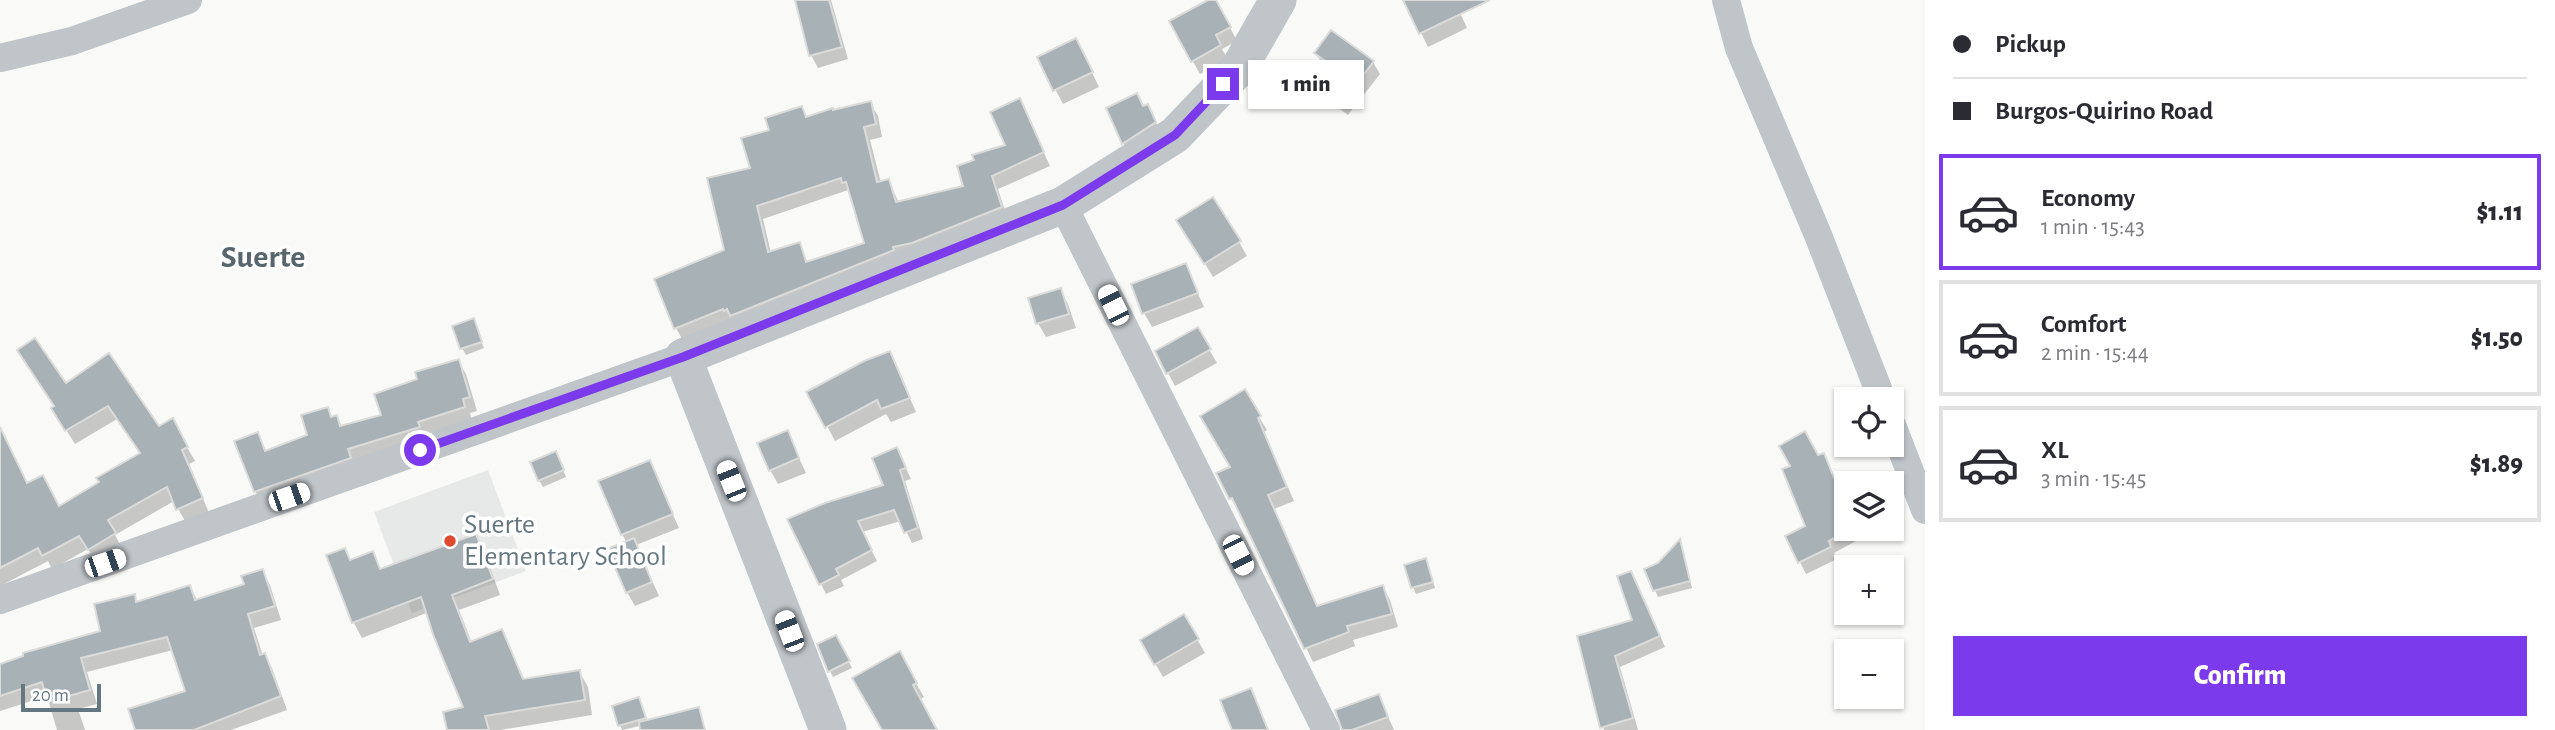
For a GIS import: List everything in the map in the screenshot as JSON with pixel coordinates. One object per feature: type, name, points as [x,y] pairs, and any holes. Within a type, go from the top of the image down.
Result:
[{"type":"street","points":[[0,58],[72,40],[188,0]]},
{"type":"street","points":[[0,600],[683,357],[1063,205],[1175,135],[1239,68],[1278,0]]},
{"type":"street","points":[[1726,0],[1739,48],[1818,235],[1877,387]]},
{"type":"street","points":[[1063,205],[1326,730]]},
{"type":"street","points":[[683,357],[828,730]]},
{"type":"street","points":[[1904,456],[1925,510]]},
{"type":"shaded area","name":"Suerte Elementary School","points":[[488,470],[526,571],[412,613],[374,512]]},
{"type":"building","points":[[795,0],[829,0],[842,47],[809,56]]},
{"type":"building","points":[[1208,0],[1216,0],[1231,27],[1216,35],[1221,45],[1191,62],[1169,21]]},
{"type":"building","points":[[1403,0],[1490,0],[1419,34]]},
{"type":"building","points":[[1331,30],[1374,61],[1341,104],[1320,88],[1335,68],[1314,53]]},
{"type":"building","points":[[1076,38],[1093,72],[1053,91],[1037,57]]},
{"type":"building","points":[[1137,93],[1143,106],[1148,104],[1156,122],[1122,144],[1106,108]]},
{"type":"building","points":[[1020,98],[1044,152],[992,176],[1002,207],[912,243],[893,247],[894,250],[730,316],[727,309],[723,309],[674,329],[654,279],[724,250],[707,178],[750,168],[741,138],[769,130],[765,118],[802,106],[806,117],[833,108],[871,101],[876,124],[864,127],[877,182],[889,179],[896,202],[963,186],[957,166],[974,160],[972,155],[1005,145],[990,112]],"holes":[[[841,178],[842,183],[846,182],[864,243],[806,262],[800,242],[768,252],[757,206]]]},
{"type":"building","points":[[1213,197],[1241,241],[1204,264],[1176,220]]},
{"type":"building","points":[[1186,263],[1198,293],[1142,314],[1131,284]]},
{"type":"building","points":[[1061,288],[1069,314],[1036,324],[1028,298]]},
{"type":"building","points":[[474,318],[482,342],[460,349],[452,326]]},
{"type":"building","points":[[1198,327],[1211,349],[1166,374],[1155,351]]},
{"type":"building","points":[[35,338],[66,383],[109,353],[159,426],[173,418],[188,447],[182,450],[203,498],[176,510],[167,487],[108,520],[116,533],[88,550],[79,536],[42,556],[38,548],[0,568],[0,427],[27,483],[43,475],[59,506],[99,482],[96,478],[140,453],[108,406],[65,431],[51,408],[54,406],[17,350]]},
{"type":"building","points":[[890,351],[910,398],[881,409],[877,400],[825,428],[806,392],[864,361]]},
{"type":"building","points":[[459,359],[470,397],[463,399],[465,407],[418,422],[420,427],[348,449],[351,458],[254,492],[234,441],[258,432],[265,451],[307,435],[301,415],[328,407],[331,417],[337,415],[340,426],[381,415],[374,394],[417,379],[415,372]]},
{"type":"building","points":[[1245,389],[1261,416],[1258,418],[1287,487],[1268,495],[1317,606],[1383,585],[1392,614],[1347,626],[1349,632],[1304,649],[1232,498],[1229,499],[1216,473],[1230,467],[1200,416]]},
{"type":"building","points":[[788,430],[799,458],[769,471],[757,443]]},
{"type":"building","points":[[1805,431],[1818,455],[1824,453],[1834,478],[1834,538],[1829,541],[1831,547],[1798,563],[1785,536],[1805,526],[1782,469],[1790,466],[1779,446]]},
{"type":"building","points":[[897,447],[906,468],[900,470],[918,528],[904,533],[894,510],[858,521],[872,550],[836,569],[839,575],[819,585],[787,519],[825,503],[883,485],[872,458]]},
{"type":"building","points":[[556,451],[564,470],[538,481],[530,462]]},
{"type":"building","points":[[650,460],[673,514],[621,535],[598,481]]},
{"type":"building","points":[[476,534],[493,579],[452,595],[470,642],[502,629],[523,679],[580,670],[585,700],[485,716],[489,730],[447,730],[443,712],[463,707],[434,637],[421,597],[352,623],[326,555],[345,548],[350,560],[373,551],[380,569]]},
{"type":"building","points":[[634,538],[652,582],[626,593],[607,549]]},
{"type":"building","points":[[1680,539],[1690,581],[1653,591],[1644,569],[1658,563]]},
{"type":"building","points":[[1426,558],[1433,582],[1411,588],[1404,565]]},
{"type":"building","points":[[263,569],[275,606],[248,614],[260,655],[265,653],[281,696],[194,730],[135,730],[128,709],[185,691],[167,637],[81,658],[90,690],[47,702],[42,682],[0,696],[0,664],[23,656],[23,653],[100,631],[94,604],[135,594],[136,602],[190,585],[195,600],[244,584],[241,576]]},
{"type":"building","points":[[1631,571],[1660,636],[1615,656],[1633,718],[1600,728],[1577,636],[1632,620],[1617,576]]},
{"type":"building","points":[[1184,614],[1199,639],[1154,665],[1140,640]]},
{"type":"building","points":[[836,635],[850,661],[828,672],[817,644]]},
{"type":"building","points":[[900,651],[917,683],[913,685],[937,730],[882,730],[852,678]]},
{"type":"building","points":[[1251,688],[1268,730],[1232,730],[1220,700]]},
{"type":"building","points":[[1379,694],[1388,717],[1352,730],[1342,730],[1335,710]]},
{"type":"building","points":[[639,697],[646,718],[618,726],[612,706]]},
{"type":"building","points":[[699,707],[705,730],[640,730],[639,722]]},
{"type":"place","name":"Suerte Elementary School","points":[[450,541]]},
{"type":"district","name":"Suerte","points":[[263,257]]},
{"type":"route","points":[[420,450],[683,357],[1063,205],[1175,135],[1223,84]]}]
